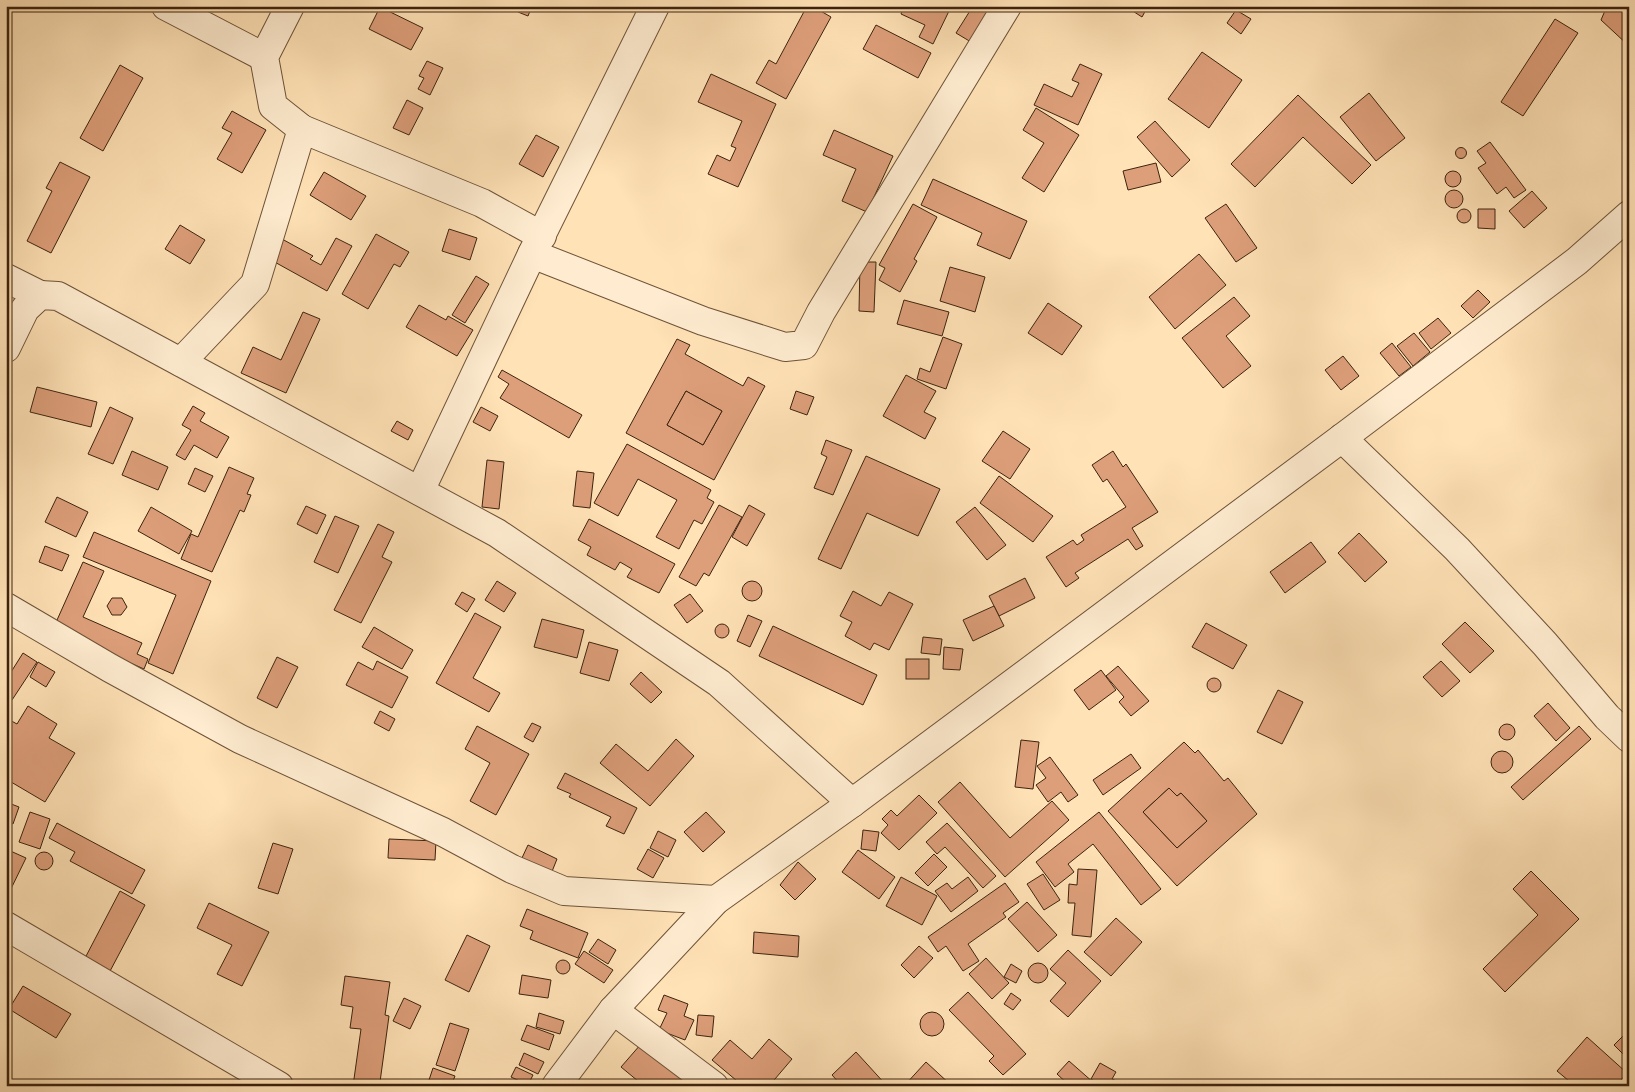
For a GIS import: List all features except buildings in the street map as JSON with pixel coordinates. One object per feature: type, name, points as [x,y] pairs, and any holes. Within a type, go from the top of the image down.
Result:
[{"type":"street","points":[[166,6],[264,57]]},
{"type":"street","points":[[290,6],[264,57],[273,106],[302,129],[482,203],[537,245],[703,321],[785,347],[804,345],[820,312],[1007,6]]},
{"type":"street","points":[[420,491],[537,245],[655,6]]},
{"type":"street","points":[[181,362],[255,284],[302,129]]},
{"type":"street","points":[[556,1086],[613,1010],[716,900],[852,803],[1342,438],[1577,261],[1629,215]]},
{"type":"street","points":[[6,278],[40,295],[58,296],[497,533],[719,683],[852,803]]},
{"type":"street","points":[[6,348],[25,309],[40,295]]},
{"type":"street","points":[[1342,438],[1457,549],[1545,644],[1607,718],[1629,738]]},
{"type":"street","points":[[6,607],[110,668],[240,738],[443,832],[512,869],[564,891],[716,900]]},
{"type":"street","points":[[6,926],[279,1086]]},
{"type":"street","points":[[613,1010],[714,1086]]}]
